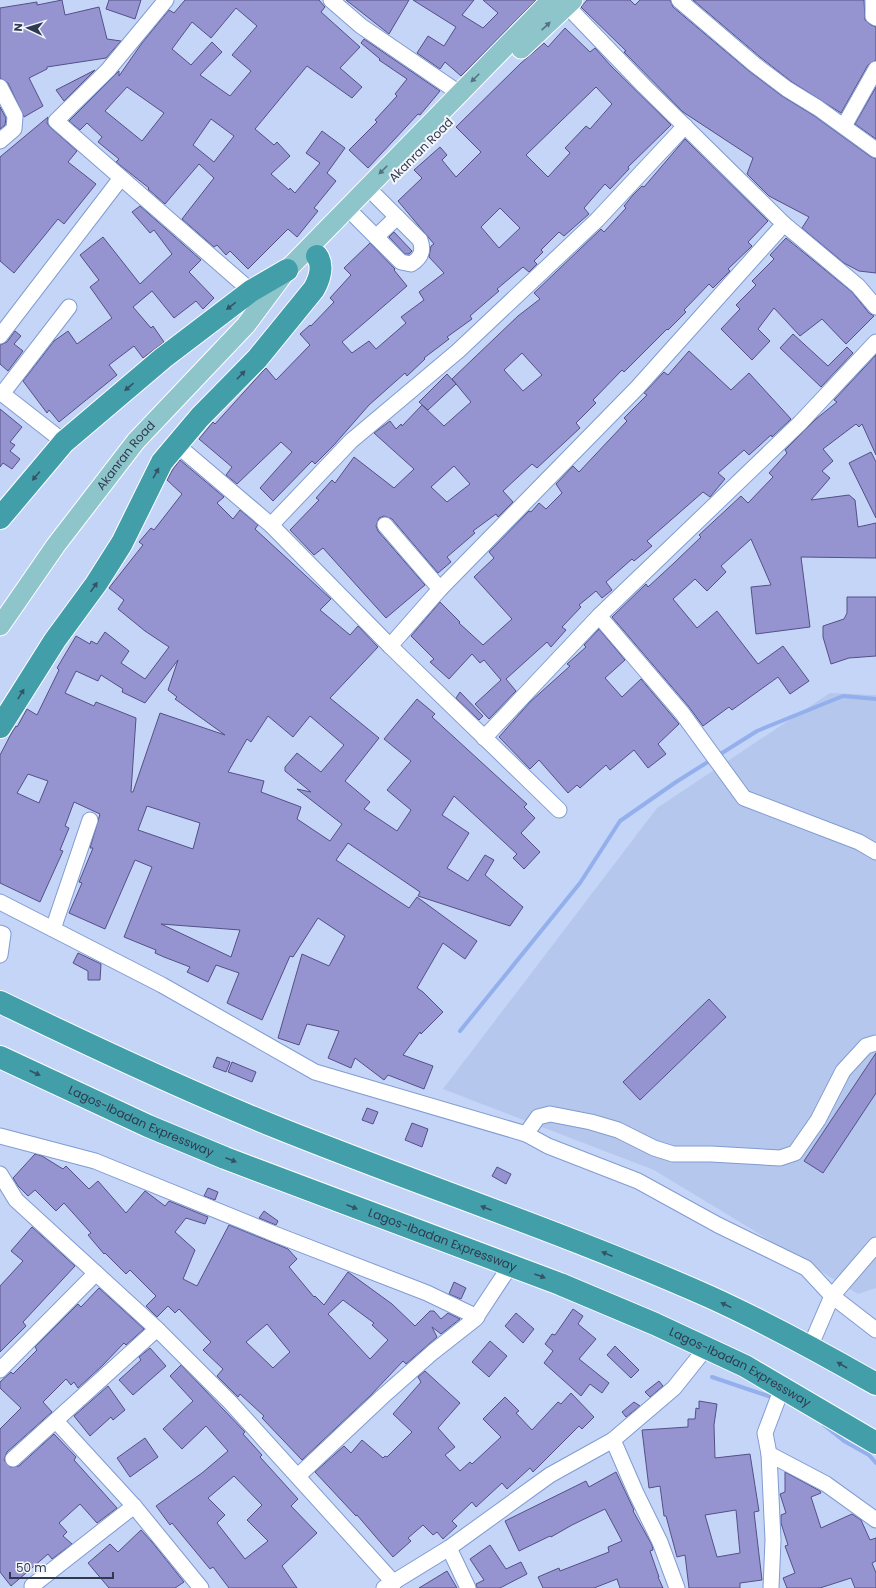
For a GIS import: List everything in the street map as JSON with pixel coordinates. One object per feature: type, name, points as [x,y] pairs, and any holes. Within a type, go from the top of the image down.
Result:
[{"type":"highway","points":[[0,727],[55,640],[96,584],[118,549],[162,462],[200,417],[256,359],[314,289],[318,280],[320,267],[320,260],[317,256]]},
{"type":"highway","points":[[0,518],[64,442],[163,358],[259,294],[287,270]]},
{"type":"highway","points":[[0,1002],[162,1080],[384,1169],[605,1253],[712,1298],[810,1347],[876,1384]]},
{"type":"highway","name":"Lagos-Ibadan Expressway","points":[[0,1057],[148,1126],[225,1158],[560,1284],[706,1348],[745,1366],[876,1443]]},
{"type":"main road","name":"Akanran Road","points":[[287,270],[459,93],[564,2]]},
{"type":"main road","name":"Akanran Road","points":[[0,626],[56,545],[136,441],[246,325],[259,294],[294,281],[355,216],[527,44],[564,2]]},
{"type":"street","points":[[166,0],[108,70],[56,121],[121,178],[259,294]]},
{"type":"street","points":[[331,0],[362,26],[459,93]]},
{"type":"street","points":[[679,0],[765,72],[844,126],[876,150]]},
{"type":"street","points":[[873,0],[873,16],[876,18]]},
{"type":"street","points":[[564,2],[684,126],[784,224],[858,286],[876,307]]},
{"type":"street","points":[[844,126],[876,69]]},
{"type":"street","points":[[0,87],[15,116],[14,129],[0,141]]},
{"type":"street","points":[[271,525],[352,441],[458,351],[597,220],[684,126]]},
{"type":"street","points":[[0,336],[121,178]]},
{"type":"street","points":[[355,216],[401,262],[411,264],[416,261],[423,248],[420,240],[376,196]]},
{"type":"street","points":[[376,237],[396,217]]},
{"type":"street","points":[[390,646],[440,589],[637,388],[784,224]]},
{"type":"street","points":[[64,442],[1,393],[69,306]]},
{"type":"street","points":[[484,738],[599,616],[800,423],[876,342]]},
{"type":"street","points":[[177,445],[271,525],[390,646],[559,810]]},
{"type":"street","points":[[385,526],[440,589]]},
{"type":"street","points":[[599,616],[682,713],[744,798],[859,842],[876,852]]},
{"type":"street","points":[[53,929],[90,820]]},
{"type":"street","points":[[0,902],[162,985],[315,1072],[526,1134],[548,1146],[638,1181],[718,1225],[806,1268],[832,1296],[876,1330]]},
{"type":"street","points":[[0,933],[3,934],[0,955]]},
{"type":"street","points":[[526,1134],[538,1117],[550,1114],[591,1122],[618,1130],[654,1148],[673,1154],[711,1154],[780,1158],[795,1153],[818,1120],[843,1071],[866,1046],[876,1043]]},
{"type":"street","points":[[0,1136],[95,1161],[277,1235],[426,1293],[477,1316]]},
{"type":"street","points":[[0,1174],[16,1200],[157,1329],[230,1402],[298,1476],[389,1585],[449,1548],[550,1475],[613,1440],[674,1388],[706,1348]]},
{"type":"street","points":[[810,1347],[832,1296],[876,1245]]},
{"type":"street","points":[[298,1476],[382,1397],[477,1316],[510,1266]]},
{"type":"street","points":[[0,1370],[96,1273]]},
{"type":"street","points":[[13,1459],[56,1422],[157,1329]]},
{"type":"street","points":[[771,1588],[773,1540],[769,1454],[765,1433],[782,1388]]},
{"type":"street","points":[[56,1422],[134,1506],[202,1588]]},
{"type":"street","points":[[613,1440],[636,1493],[660,1542],[677,1588]]},
{"type":"street","points":[[769,1454],[826,1484],[876,1520]]},
{"type":"street","points":[[32,1586],[134,1506]]},
{"type":"street","points":[[449,1548],[468,1588]]},
{"type":"shaded area","points":[[830,693],[876,695],[876,1288],[858,1294],[654,1170],[443,1089],[657,808]]},
{"type":"building","points":[[62,0],[65,15],[99,7],[107,39],[121,41],[106,58],[47,67],[47,69],[29,78],[43,106],[24,117],[8,83],[0,78],[0,8],[37,2],[37,5]]},
{"type":"building","points":[[109,0],[141,0],[135,19],[106,9]]},
{"type":"building","points":[[185,0],[319,0],[325,7],[321,12],[360,47],[340,68],[362,87],[352,98],[307,66],[255,129],[274,145],[277,142],[290,156],[271,174],[289,190],[290,188],[295,193],[320,163],[306,153],[322,131],[345,148],[327,173],[336,181],[314,208],[318,211],[297,237],[288,229],[248,269],[230,251],[226,255],[217,245],[214,247],[182,219],[214,178],[199,164],[165,204],[148,189],[149,188],[116,162],[119,159],[98,142],[102,137],[87,123],[80,130],[69,121],[119,71],[119,76],[142,43],[169,10],[174,13]],"holes":[[[236,8],[257,26],[232,55],[251,71],[230,96],[200,75],[222,52],[212,42],[191,65],[172,49],[192,22],[211,38]],[[127,87],[164,113],[142,141],[105,111]],[[211,119],[234,136],[214,162],[193,145]]]},
{"type":"building","points":[[346,0],[409,0],[389,34]]},
{"type":"building","points":[[413,0],[474,0],[462,15],[483,28],[498,13],[483,0],[536,0],[461,76],[445,62],[440,69],[417,53],[428,36],[444,46],[456,27]]},
{"type":"building","points":[[587,0],[630,0],[635,5],[640,0],[670,0],[673,7],[749,71],[782,96],[813,115],[871,157],[876,159],[876,273],[859,271],[844,263],[802,228],[809,217],[769,196],[747,174],[753,158],[683,112],[624,52],[626,51],[581,7]]},
{"type":"building","points":[[693,0],[864,0],[865,20],[876,27],[876,60],[868,65],[841,113],[792,82]]},
{"type":"building","points":[[565,28],[590,52],[595,48],[611,66],[671,125],[628,167],[629,169],[610,189],[605,184],[584,208],[589,214],[564,236],[559,232],[541,250],[543,252],[534,261],[537,264],[529,272],[523,267],[497,289],[499,291],[470,316],[472,319],[447,337],[449,339],[424,358],[425,359],[407,376],[405,373],[369,405],[315,464],[312,461],[273,501],[260,488],[292,452],[281,442],[237,484],[226,475],[232,467],[199,439],[213,422],[215,424],[266,368],[276,380],[310,345],[300,334],[310,325],[311,326],[334,302],[330,298],[351,275],[344,268],[370,243],[395,269],[394,270],[407,286],[342,342],[352,353],[369,341],[376,349],[406,323],[401,317],[424,300],[419,292],[444,273],[429,257],[431,246],[434,244],[398,201],[422,178],[414,170],[440,147],[447,155],[442,160],[456,177],[481,152],[456,127],[520,64],[544,43],[548,47]],"holes":[[[596,87],[612,104],[590,129],[586,126],[565,148],[570,153],[548,177],[526,155]],[[500,208],[520,228],[499,248],[481,227]]]},
{"type":"building","points":[[364,39],[440,91],[420,115],[418,114],[368,168],[349,150],[377,122],[375,120],[397,96],[395,94],[407,79],[379,60],[380,59],[361,43]]},
{"type":"building","points":[[95,70],[64,101],[56,90]]},
{"type":"building","points":[[876,87],[876,139],[855,124]]},
{"type":"building","points":[[0,107],[6,118],[5,125],[0,129]]},
{"type":"building","points":[[48,117],[47,123],[50,127],[77,151],[68,162],[96,184],[64,224],[58,219],[14,273],[0,261],[0,157]]},
{"type":"building","points":[[685,139],[768,221],[748,242],[752,246],[728,269],[730,271],[713,288],[709,284],[684,310],[686,312],[668,330],[667,329],[624,372],[622,370],[593,400],[596,403],[576,423],[580,428],[537,468],[532,464],[503,491],[513,502],[498,517],[496,514],[473,531],[475,533],[447,557],[451,562],[438,573],[392,519],[384,516],[379,518],[376,526],[378,531],[425,585],[386,618],[323,548],[314,555],[290,530],[319,500],[316,498],[332,480],[335,483],[354,457],[394,488],[414,469],[374,433],[390,421],[396,429],[401,424],[402,426],[422,405],[444,426],[471,402],[452,379],[518,316],[540,299],[534,293],[601,229],[604,232],[626,208],[624,206],[633,195],[642,186],[644,187]],"holes":[[[522,353],[542,375],[523,391],[504,370]],[[454,466],[470,484],[447,502],[431,487]]]},
{"type":"building","points":[[140,206],[201,260],[189,272],[214,298],[203,309],[196,301],[174,318],[152,291],[133,307],[151,328],[153,326],[164,342],[143,358],[134,346],[109,365],[117,375],[59,422],[49,410],[47,413],[23,381],[54,341],[68,331],[77,344],[112,318],[90,287],[99,280],[80,255],[103,237],[140,284],[172,254],[154,230],[150,233],[132,212]]},
{"type":"building","points":[[394,232],[412,251],[409,254],[405,254],[389,237]]},
{"type":"building","points":[[786,238],[852,292],[869,313],[874,316],[846,344],[822,319],[800,336],[774,308],[758,329],[770,341],[752,360],[721,329],[740,309],[736,305],[756,285],[752,281],[774,259],[770,255]]},
{"type":"building","points":[[15,331],[21,336],[14,344],[23,351],[8,371],[0,364],[0,345],[7,342]]},
{"type":"building","points":[[793,334],[828,366],[847,347],[853,353],[821,387],[780,348]]},
{"type":"building","points":[[689,351],[731,390],[749,373],[791,419],[772,437],[771,435],[749,455],[744,450],[718,473],[725,479],[710,497],[703,492],[647,541],[652,546],[634,561],[632,559],[606,582],[612,590],[602,598],[596,591],[579,605],[581,607],[562,627],[566,630],[551,647],[547,642],[506,679],[516,691],[489,719],[475,704],[501,680],[484,660],[480,663],[472,654],[449,679],[430,662],[434,659],[411,636],[440,602],[460,622],[459,623],[483,645],[512,619],[474,577],[494,558],[489,552],[529,511],[531,512],[539,503],[546,509],[562,493],[556,484],[573,466],[579,472],[627,421],[624,418],[647,395],[644,393],[664,372],[668,375]]},
{"type":"building","points":[[876,355],[876,455],[862,424],[859,427],[856,424],[823,449],[833,461],[822,471],[830,478],[811,500],[849,495],[855,500],[858,527],[876,523],[876,558],[801,557],[810,627],[756,634],[751,587],[771,585],[751,539],[721,566],[726,572],[707,591],[695,579],[673,599],[697,628],[717,611],[758,664],[783,646],[809,681],[790,694],[778,677],[732,710],[729,707],[703,726],[689,707],[612,617],[646,584],[648,587],[674,563],[701,537],[699,535],[741,496],[748,503],[773,477],[769,473],[787,453],[785,450],[816,419],[837,402],[834,400]]},
{"type":"building","points":[[447,374],[456,384],[428,410],[419,402]]},
{"type":"building","points":[[0,409],[22,427],[10,442],[15,445],[10,451],[20,459],[12,469],[3,463],[0,467]]},
{"type":"building","points":[[871,452],[876,462],[876,518],[849,463]]},
{"type":"building","points":[[180,460],[224,497],[217,503],[233,519],[240,510],[258,525],[255,529],[331,599],[320,610],[350,635],[358,626],[378,647],[330,698],[379,738],[345,781],[370,802],[364,809],[397,831],[411,810],[387,790],[411,761],[384,739],[417,699],[435,714],[432,717],[527,804],[524,807],[535,818],[521,833],[540,852],[524,869],[513,858],[517,854],[454,796],[442,815],[469,833],[447,868],[468,881],[485,855],[494,860],[485,875],[523,907],[510,926],[418,896],[420,892],[348,843],[336,860],[409,908],[417,897],[477,941],[465,959],[443,943],[417,988],[443,1012],[421,1034],[420,1032],[403,1055],[433,1066],[424,1089],[388,1075],[384,1080],[355,1058],[351,1068],[328,1058],[339,1031],[307,1024],[299,1045],[278,1038],[302,954],[329,966],[345,936],[318,918],[293,957],[290,956],[262,1020],[227,1003],[239,973],[216,965],[208,982],[187,972],[190,967],[155,953],[156,950],[124,937],[152,867],[135,860],[105,929],[69,913],[82,883],[79,882],[93,848],[90,848],[100,814],[74,802],[65,826],[69,828],[60,850],[63,851],[40,902],[0,883],[0,755],[27,709],[37,715],[59,670],[57,668],[76,636],[90,644],[91,641],[97,644],[105,632],[129,651],[121,663],[145,679],[169,647],[145,631],[118,609],[124,600],[109,588],[143,545],[139,542],[151,528],[154,530],[182,494],[167,480]],"holes":[[[178,660],[168,690],[177,697],[175,699],[225,735],[160,713],[133,792],[131,792],[136,718],[96,702],[94,706],[65,693],[76,671],[98,681],[101,675],[123,689],[122,692],[145,703]],[[268,716],[293,737],[310,716],[344,745],[321,772],[297,753],[285,767],[285,771],[311,792],[297,789],[342,824],[330,841],[297,819],[301,807],[261,792],[264,781],[228,772],[247,739],[251,742]],[[28,774],[48,781],[39,803],[17,793]],[[147,806],[200,823],[193,849],[138,830]],[[161,924],[240,930],[231,957]]]},
{"type":"building","points":[[847,597],[876,597],[876,656],[849,658],[831,664],[823,637],[823,626],[844,619],[847,613]]},
{"type":"building","points":[[599,629],[625,660],[605,678],[622,697],[641,679],[679,724],[658,744],[666,754],[648,768],[634,750],[610,770],[606,765],[580,788],[577,785],[568,793],[539,760],[530,769],[499,737],[530,702],[570,666],[567,664],[586,647],[584,645]]},
{"type":"building","points":[[460,692],[483,716],[479,720],[456,698]]},
{"type":"building","points":[[78,953],[101,964],[100,980],[88,980],[88,971],[73,963]]},
{"type":"building","points":[[709,999],[726,1017],[640,1100],[623,1082]]},
{"type":"building","points":[[876,1053],[876,1093],[823,1173],[804,1161]]},
{"type":"building","points":[[217,1057],[230,1062],[226,1072],[213,1067]]},
{"type":"building","points":[[232,1062],[256,1072],[252,1082],[228,1072]]},
{"type":"building","points":[[367,1108],[378,1112],[373,1124],[362,1120]]},
{"type":"building","points":[[412,1123],[428,1129],[422,1147],[405,1140]]},
{"type":"building","points":[[35,1154],[42,1156],[63,1169],[66,1166],[89,1189],[98,1181],[126,1213],[145,1191],[165,1206],[169,1201],[208,1217],[205,1224],[186,1218],[175,1232],[195,1250],[183,1279],[197,1286],[229,1225],[288,1249],[297,1259],[289,1267],[314,1297],[315,1296],[324,1305],[348,1272],[392,1304],[415,1326],[430,1311],[434,1311],[441,1319],[448,1313],[460,1319],[441,1334],[432,1327],[437,1337],[406,1364],[403,1361],[370,1396],[302,1460],[262,1418],[264,1416],[240,1394],[238,1397],[217,1376],[223,1369],[203,1350],[211,1342],[179,1309],[175,1313],[168,1306],[157,1317],[146,1306],[156,1296],[130,1270],[126,1274],[105,1253],[104,1254],[88,1235],[91,1233],[64,1203],[56,1211],[35,1190],[28,1196],[18,1186],[13,1178]],"holes":[[[343,1300],[374,1323],[372,1325],[388,1340],[370,1359],[328,1314]],[[267,1324],[290,1352],[273,1368],[246,1342]]]},
{"type":"building","points":[[497,1167],[511,1174],[506,1184],[492,1176]]},
{"type":"building","points":[[208,1188],[218,1192],[215,1200],[204,1196]]},
{"type":"building","points":[[264,1211],[278,1221],[276,1225],[259,1218]]},
{"type":"building","points":[[32,1227],[75,1266],[23,1322],[26,1326],[0,1352],[0,1286],[23,1261],[11,1251]]},
{"type":"building","points":[[454,1282],[466,1288],[461,1299],[449,1294]]},
{"type":"building","points":[[99,1288],[144,1329],[126,1345],[124,1343],[78,1388],[74,1382],[71,1385],[66,1379],[43,1402],[52,1412],[7,1452],[4,1460],[10,1467],[19,1466],[54,1434],[76,1457],[74,1460],[117,1508],[97,1523],[80,1504],[59,1523],[67,1532],[63,1536],[72,1544],[52,1559],[48,1554],[11,1586],[0,1572],[0,1429],[21,1408],[0,1388],[0,1382],[11,1372],[13,1374],[37,1350],[35,1347],[78,1304],[81,1307]]},
{"type":"building","points":[[573,1309],[583,1316],[578,1324],[596,1339],[579,1359],[609,1383],[602,1393],[590,1384],[581,1396],[544,1363],[553,1351],[545,1344],[552,1334],[555,1335]]},
{"type":"building","points":[[516,1313],[534,1329],[523,1343],[505,1326]]},
{"type":"building","points":[[490,1341],[507,1356],[489,1377],[472,1362]]},
{"type":"building","points":[[615,1346],[639,1370],[631,1378],[607,1355]]},
{"type":"building","points":[[150,1348],[166,1366],[133,1395],[119,1380],[141,1360],[139,1357]]},
{"type":"building","points":[[181,1365],[245,1432],[243,1434],[262,1455],[260,1457],[298,1499],[291,1506],[317,1533],[282,1566],[297,1588],[229,1588],[213,1567],[210,1569],[172,1523],[170,1525],[156,1506],[202,1473],[228,1451],[206,1426],[182,1449],[163,1429],[193,1401],[170,1376]],"holes":[[[234,1476],[262,1505],[247,1520],[268,1541],[245,1559],[217,1523],[225,1515],[208,1498]]]},
{"type":"building","points":[[425,1371],[460,1403],[438,1428],[455,1447],[445,1455],[460,1471],[470,1462],[472,1464],[501,1437],[483,1419],[505,1397],[519,1411],[516,1413],[532,1430],[558,1402],[561,1404],[571,1393],[594,1417],[582,1429],[579,1426],[533,1472],[530,1468],[507,1489],[502,1483],[476,1507],[472,1502],[452,1521],[457,1526],[443,1539],[437,1532],[433,1535],[423,1525],[408,1538],[411,1541],[393,1557],[357,1515],[356,1516],[315,1472],[344,1446],[351,1453],[362,1440],[383,1458],[385,1456],[387,1457],[412,1432],[393,1414],[421,1382],[418,1377]]},
{"type":"building","points":[[659,1381],[663,1386],[650,1397],[645,1392]]},
{"type":"building","points":[[108,1386],[125,1410],[113,1420],[111,1417],[90,1436],[74,1416]]},
{"type":"building","points":[[699,1401],[717,1404],[714,1425],[715,1458],[750,1454],[759,1511],[754,1512],[762,1580],[740,1583],[740,1588],[689,1588],[685,1555],[677,1557],[666,1516],[664,1516],[660,1486],[649,1488],[642,1430],[688,1427],[688,1419],[695,1419],[696,1408],[699,1409]],"holes":[[[736,1510],[740,1553],[717,1557],[705,1515]]]},
{"type":"building","points":[[634,1402],[640,1406],[626,1417],[622,1412]]},
{"type":"building","points":[[145,1438],[158,1457],[130,1477],[117,1458]]},
{"type":"building","points":[[616,1472],[634,1510],[633,1511],[652,1545],[653,1550],[650,1551],[663,1588],[620,1588],[617,1579],[594,1588],[543,1588],[538,1577],[559,1568],[560,1571],[609,1552],[608,1547],[622,1541],[605,1509],[551,1537],[550,1536],[519,1551],[505,1521],[586,1481],[589,1487]]},
{"type":"building","points":[[785,1472],[820,1491],[821,1493],[811,1497],[821,1528],[852,1514],[861,1520],[870,1540],[876,1538],[876,1561],[872,1563],[876,1573],[876,1588],[855,1588],[851,1578],[820,1588],[787,1588],[783,1578],[795,1573],[785,1546],[788,1545],[781,1523],[781,1515],[786,1513],[780,1494],[785,1492]]},
{"type":"building","points":[[141,1530],[184,1582],[175,1588],[109,1588],[88,1563],[110,1544],[118,1552]]},
{"type":"building","points":[[490,1545],[506,1569],[521,1562],[527,1574],[500,1588],[477,1588],[476,1584],[484,1580],[470,1559]]},
{"type":"building","points":[[447,1571],[457,1588],[419,1588]]},
{"type":"waterway","points":[[460,1031],[580,883],[620,821],[676,782],[757,731],[843,696],[876,699]]},
{"type":"waterway","points":[[712,1377],[774,1398]]},
{"type":"waterway","points":[[824,1425],[844,1441],[869,1455],[876,1463]]}]
